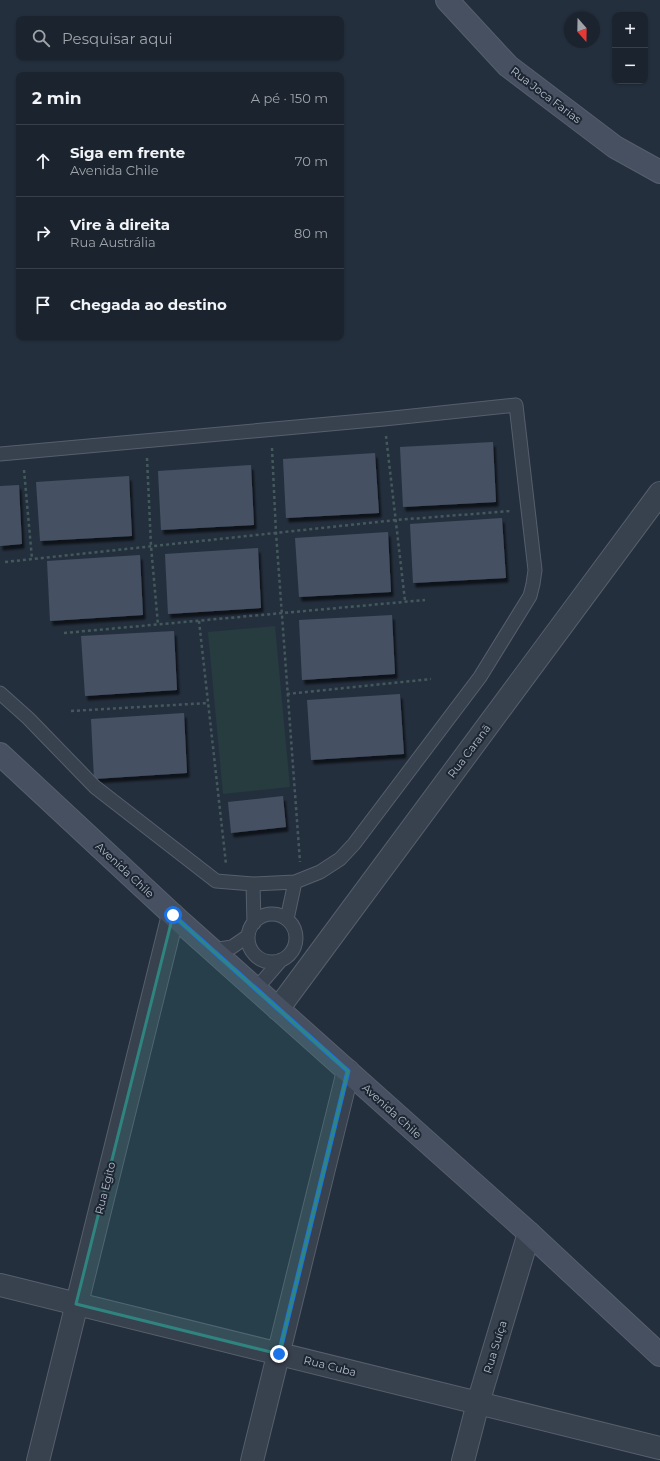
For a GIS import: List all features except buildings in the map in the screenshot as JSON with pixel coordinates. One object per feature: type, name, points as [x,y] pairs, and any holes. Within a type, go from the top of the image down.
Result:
[{"type":"street","name":"Rua Joca Farias","points":[[447,0],[508,66],[615,147],[660,172]]},
{"type":"street","name":"Rua Caranã","points":[[278,1009],[660,493]]},
{"type":"street","name":"Avenida Chile","points":[[0,754],[173,915],[529,1233],[660,1356]]},
{"type":"street","name":"Rua Egito","points":[[38,1461],[173,915]]},
{"type":"street","points":[[252,1461],[348,1071]]},
{"type":"street","name":"Rua Suíça","points":[[463,1461],[478,1403],[529,1233]]},
{"type":"street","name":"Rua Cuba","points":[[0,1285],[660,1448]]},
{"type":"lane","points":[[0,454],[384,419],[516,405],[535,570],[530,596],[480,677],[354,844],[340,860],[320,872],[298,881],[253,884],[216,881],[95,787],[28,718],[0,694]]},
{"type":"lane","points":[[286,919],[298,881]]},
{"type":"lane","points":[[253,884],[254,923]]},
{"type":"lane","points":[[273,914],[286,919],[292,924],[296,937],[295,944],[288,956],[275,962],[268,962],[255,955],[251,949],[248,936],[254,923],[259,918],[273,914]]},
{"type":"lane","points":[[213,950],[232,947],[248,936]]},
{"type":"lane","points":[[256,989],[281,960]]},
{"type":"path","points":[[384,419],[405,601]]},
{"type":"path","points":[[271,429],[276,533],[298,881]]},
{"type":"path","points":[[146,441],[151,546],[158,625]]},
{"type":"path","points":[[22,453],[32,559]]},
{"type":"path","points":[[5,562],[396,520],[528,509]]},
{"type":"path","points":[[64,633],[425,600]]},
{"type":"path","points":[[199,621],[228,882]]},
{"type":"path","points":[[287,694],[431,679]]},
{"type":"path","points":[[71,710],[208,703]]},
{"type":"highlighted area","points":[[173,915],[348,1071],[279,1354],[76,1304]]},
{"type":"green space","points":[[275,626],[290,787],[223,794],[208,632]]},
{"type":"route","points":[[173,915],[348,1071],[279,1354]]}]
